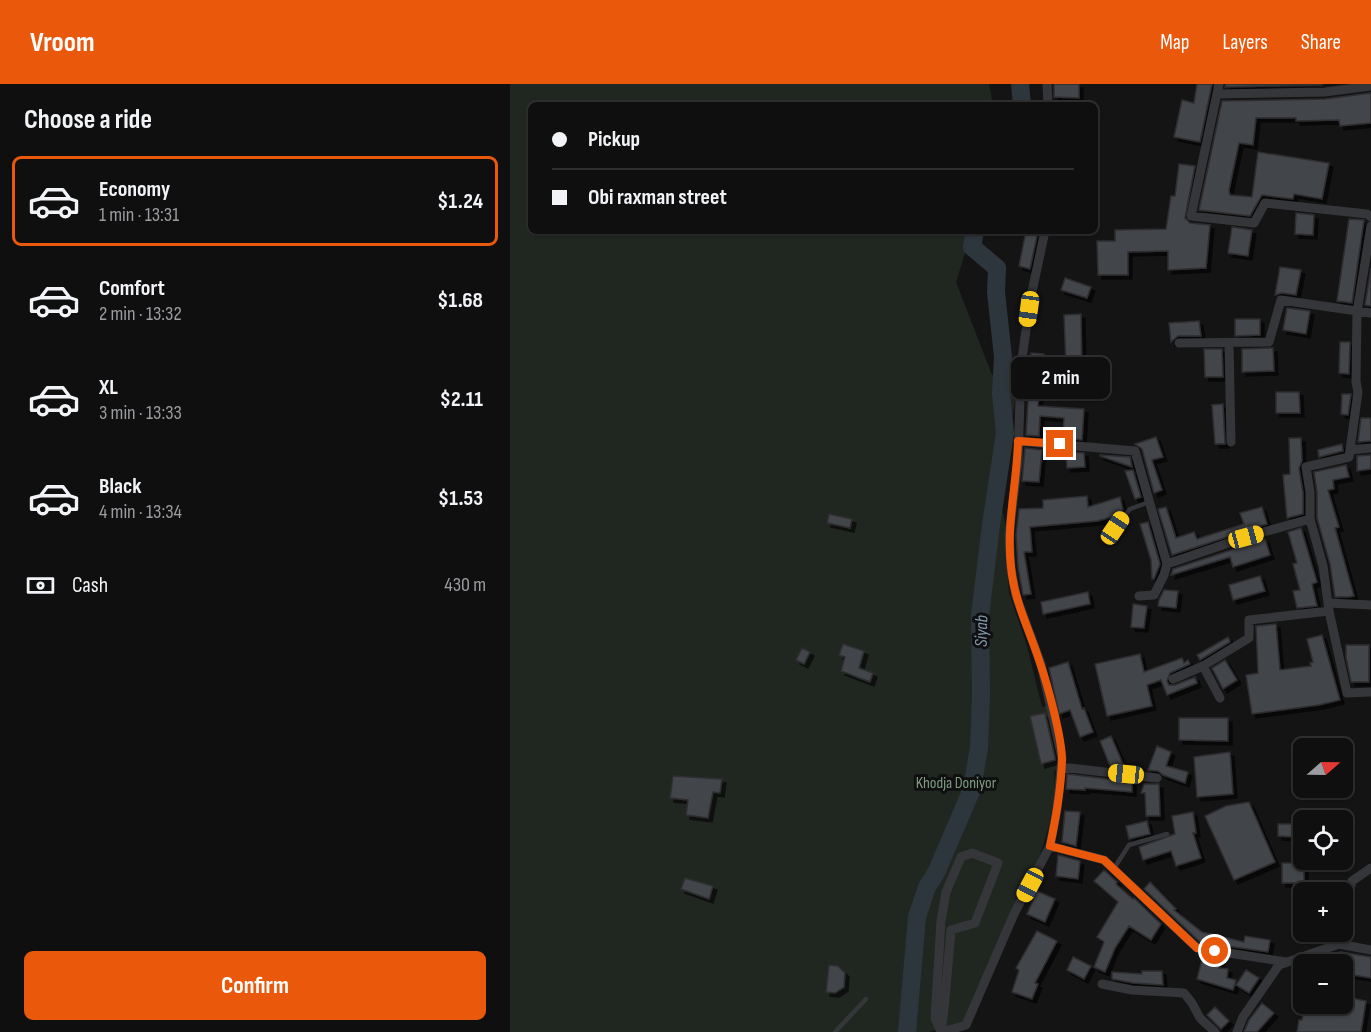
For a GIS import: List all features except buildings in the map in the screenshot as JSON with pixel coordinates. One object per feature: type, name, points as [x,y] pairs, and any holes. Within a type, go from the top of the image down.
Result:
[{"type":"street","points":[[1047,84],[1048,102]]},
{"type":"street","points":[[1371,86],[1325,92],[1218,89],[1191,216],[1254,223],[1265,203],[1367,214],[1371,217]]},
{"type":"street","points":[[1371,226],[1357,312],[1356,382],[1358,392],[1349,457],[1305,467],[1310,492],[1310,519],[1323,567],[1328,607],[1347,693],[1371,692]]},
{"type":"street","points":[[941,1032],[966,1025],[1014,915],[1050,846],[1057,809],[1062,758],[1057,728],[1041,664],[1016,596],[1009,535],[1018,461],[1021,366],[1030,301],[1044,234]]},
{"type":"street","points":[[1179,343],[1269,342],[1281,300],[1371,313]]},
{"type":"street","points":[[1229,343],[1232,442]]},
{"type":"street","points":[[1018,441],[1135,451],[1167,564],[1154,595],[1139,597]]},
{"type":"street","points":[[1350,450],[1371,448]]},
{"type":"street","points":[[1167,564],[1246,537],[1310,519]]},
{"type":"street","points":[[1173,678],[1203,666],[1249,638],[1249,620],[1328,607],[1371,605]]},
{"type":"street","points":[[1203,666],[1220,698]]},
{"type":"street","points":[[1061,767],[1157,778]]},
{"type":"street","points":[[1050,846],[1104,860],[1197,948],[1286,962]]},
{"type":"street","points":[[972,852],[998,863],[975,923],[951,930],[941,1032],[935,1018],[940,931],[946,892],[960,857],[972,852]]},
{"type":"street","points":[[1339,944],[1346,932],[1347,902],[1352,881],[1371,868]]},
{"type":"street","points":[[1237,1032],[1243,1017],[1279,965],[1339,944],[1371,950]]},
{"type":"street","points":[[1102,984],[1132,990],[1184,993],[1200,1018],[1215,1032]]},
{"type":"lane","points":[[1115,528],[1124,513],[1149,502]]},
{"type":"lane","points":[[1113,870],[1129,845],[1167,834]]},
{"type":"lane","points":[[835,1032],[866,999]]},
{"type":"green space","name":"Khodja Doniyor","points":[[510,84],[989,84],[992,102],[528,102],[528,234],[971,234],[956,282],[992,375],[1020,371],[999,497],[1005,522],[1009,593],[1027,646],[1042,707],[1047,706],[1060,769],[1054,771],[1052,809],[1037,863],[974,1018],[929,1032],[510,1032]]},
{"type":"waterway","name":"Siyab","points":[[1020,84],[1022,102]]},
{"type":"waterway","name":"Siyab","points":[[907,1032],[917,917],[927,887],[936,873],[972,789],[979,747],[980,616],[1005,433],[1001,393],[1003,357],[996,292],[997,268],[972,247],[974,234]]},
{"type":"route","points":[[1060,444],[1018,441],[1018,461],[1009,535],[1016,596],[1041,664],[1062,758],[1057,809],[1050,846],[1104,860],[1197,948],[1215,951]]}]
